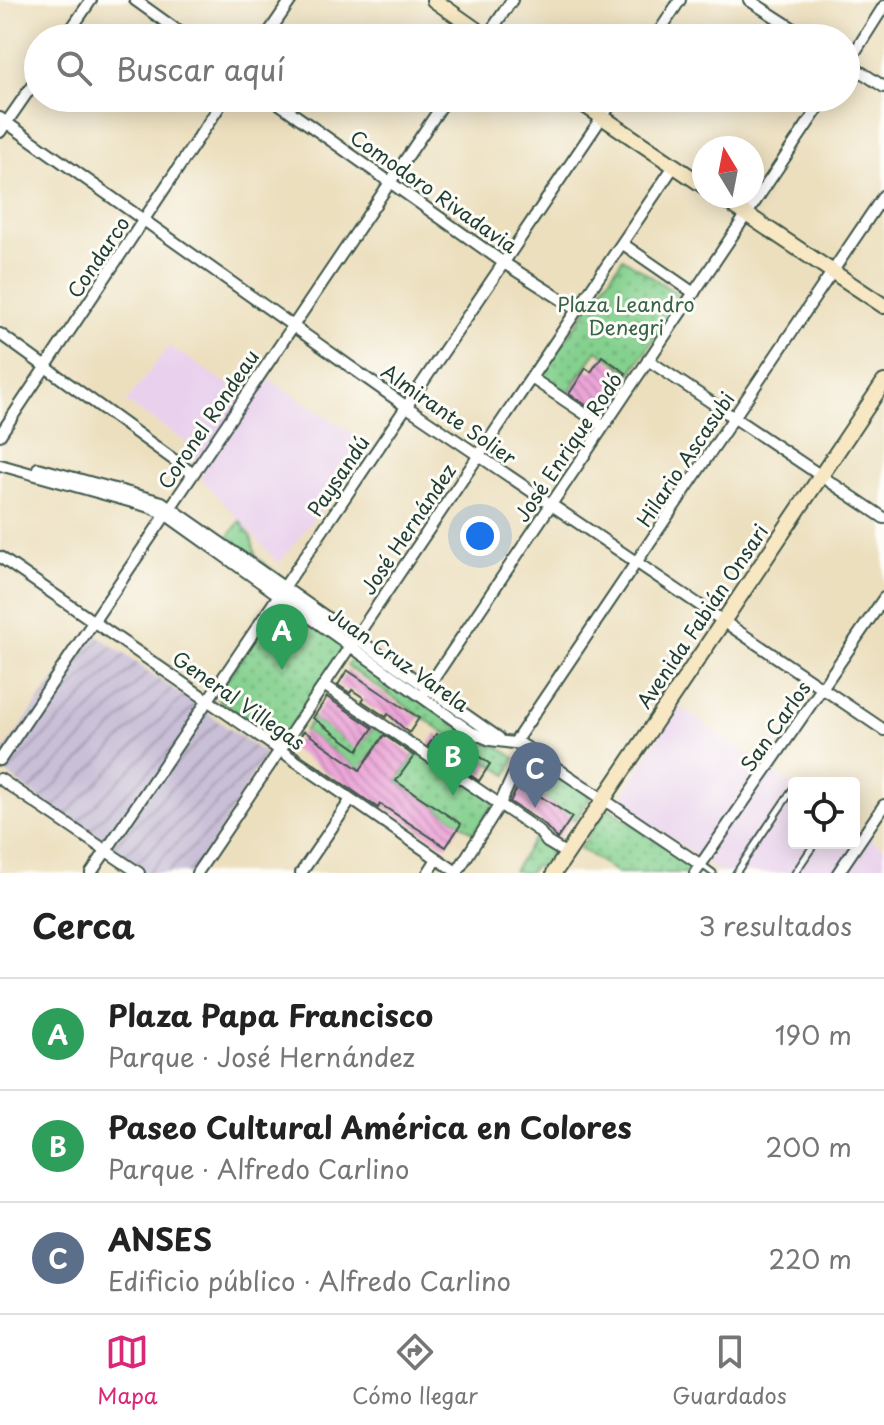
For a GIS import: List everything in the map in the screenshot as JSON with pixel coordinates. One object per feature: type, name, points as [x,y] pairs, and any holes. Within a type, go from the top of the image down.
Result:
[{"type":"street","points":[[75,24],[91,0]]},
{"type":"street","points":[[135,0],[168,24]]},
{"type":"street","points":[[275,24],[291,0]]},
{"type":"street","points":[[434,0],[467,24]]},
{"type":"street","points":[[496,24],[512,0]]},
{"type":"street","points":[[664,24],[680,0]]},
{"type":"street","points":[[749,0],[786,24]]},
{"type":"street","points":[[860,44],[884,6]]},
{"type":"street","points":[[860,72],[884,87]]},
{"type":"street","points":[[2,124],[24,95]]},
{"type":"street","name":"Condarco","points":[[0,435],[216,112]]},
{"type":"street","name":"Comodoro Rivadavia","points":[[290,112],[504,263],[578,310]]},
{"type":"street","name":"Coronel Rondeau","points":[[0,760],[438,112]]},
{"type":"street","points":[[595,112],[692,178]]},
{"type":"street","name":"Paysandú","points":[[91,873],[605,112]]},
{"type":"street","name":"José Enrique Rodó","points":[[424,693],[816,112]]},
{"type":"street","name":"Almirante Solier","points":[[2,124],[407,407],[884,730]]},
{"type":"street","name":"José Hernández","points":[[197,873],[674,166]]},
{"type":"street","name":"Hilario Ascasubi","points":[[510,741],[636,562],[884,195]]},
{"type":"street","points":[[737,208],[884,306]]},
{"type":"street","points":[[623,244],[694,293]]},
{"type":"street","points":[[0,334],[192,473]]},
{"type":"street","points":[[648,360],[884,518]]},
{"type":"street","points":[[533,379],[603,426]]},
{"type":"street","name":"Avenida Fabián Onsari","points":[[554,873],[884,382]]},
{"type":"street","points":[[0,458],[155,499],[167,511]]},
{"type":"street","points":[[0,465],[167,511]]},
{"type":"street","name":"Juan Cruz Varela","points":[[167,511],[424,693],[478,736],[526,747],[604,798],[698,869]]},
{"type":"street","name":"General Villegas","points":[[0,557],[208,699],[350,801],[458,872]]},
{"type":"street","name":"San Carlos","points":[[698,869],[884,598]]},
{"type":"street","points":[[324,685],[500,804],[567,854]]},
{"type":"street","points":[[458,872],[500,804],[526,747]]},
{"type":"street","points":[[0,779],[139,873]]},
{"type":"street","points":[[301,873],[350,801]]},
{"type":"street","points":[[838,873],[884,805]]},
{"type":"street","points":[[428,873],[437,859]]},
{"type":"lane","points":[[736,873],[788,796]]},
{"type":"lane","points":[[795,873],[811,849]]},
{"type":"lane","points":[[698,869],[713,873]]},
{"type":"shaded area","points":[[169,346],[250,398],[263,375],[370,445],[279,564],[203,480],[187,443],[126,402]]},
{"type":"shaded area","points":[[90,630],[265,754],[196,873],[134,873],[0,768],[0,756]]},
{"type":"shaded area","points":[[677,705],[788,782],[788,849],[860,849],[860,831],[884,848],[884,873],[721,873],[620,802]]},
{"type":"green space","name":"Plaza Leandro Denegri","points":[[623,258],[682,297],[631,373],[597,350],[566,396],[539,378]]},
{"type":"green space","points":[[240,521],[251,537],[256,557],[279,575],[277,577],[226,540]]},
{"type":"green space","points":[[284,604],[346,647],[283,738],[277,739],[219,700],[217,694],[278,605]]},
{"type":"green space","points":[[354,657],[484,743],[497,746],[515,758],[507,775],[347,666]]},
{"type":"green space","points":[[313,718],[358,749],[375,726],[386,733],[360,770],[304,731]]},
{"type":"green space","points":[[418,749],[495,801],[474,833],[397,781]]},
{"type":"green space","points":[[527,754],[591,796],[575,820],[515,780]]},
{"type":"green space","points":[[608,808],[694,867],[690,873],[617,873],[580,848]]},
{"type":"green space","points":[[539,831],[555,848],[541,869],[535,865],[529,873],[513,871]]},
{"type":"building","points":[[602,356],[626,373],[598,413],[569,394],[586,368],[591,372]]},
{"type":"building","points":[[347,670],[419,718],[409,733],[388,714],[386,717],[352,690],[350,693],[338,685]]},
{"type":"building","points":[[327,697],[373,728],[358,750],[313,718]]},
{"type":"building","points":[[304,731],[360,770],[384,735],[414,756],[396,781],[461,824],[446,847],[380,804],[378,808],[291,748]]},
{"type":"building","points":[[436,734],[456,747],[459,743],[490,764],[479,781],[428,746]]},
{"type":"building","points":[[520,783],[572,817],[557,839],[544,824],[510,802]]},
{"type":"place","name":"Plaza Papa Francisco","points":[[282,670]]},
{"type":"place","name":"Paseo Cultural América en Colores","points":[[453,796]]},
{"type":"place","name":"ANSES","points":[[535,808]]}]
